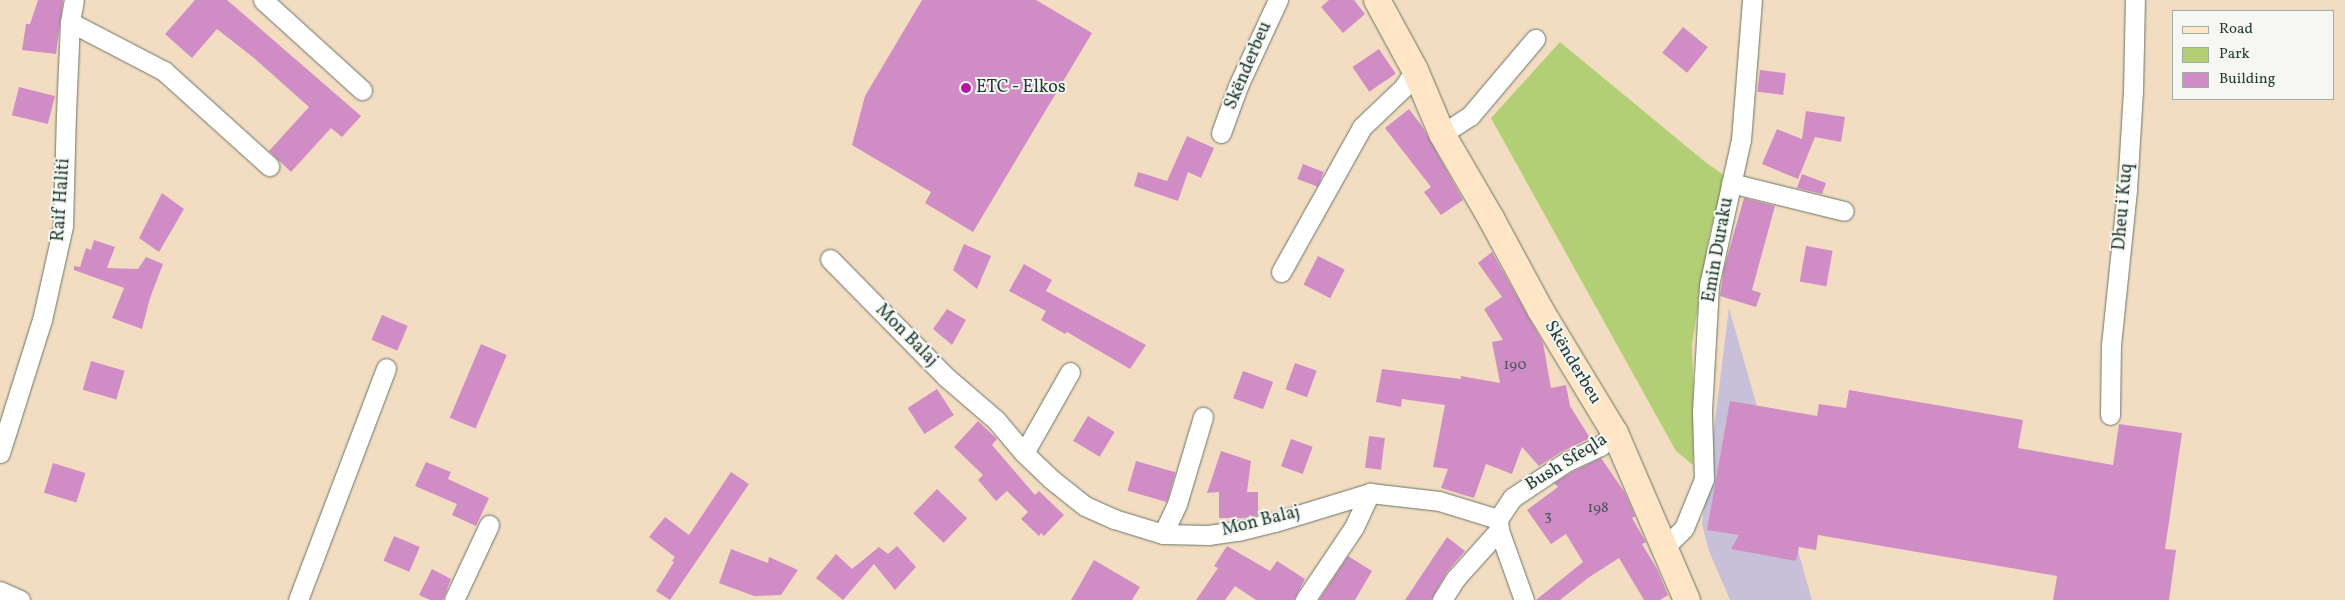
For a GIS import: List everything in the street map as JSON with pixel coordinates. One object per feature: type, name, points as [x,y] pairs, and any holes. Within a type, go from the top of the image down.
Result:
[{"type":"main road","name":"Skënderbeu","points":[[1377,0],[1415,70],[1442,134],[1492,220],[1540,312],[1615,433],[1687,600]]},
{"type":"street","name":"Raif Haliti","points":[[0,453],[42,320],[63,226],[70,22],[74,0]]},
{"type":"street","points":[[263,0],[362,90]]},
{"type":"street","name":"Skënderbeu","points":[[1220,133],[1238,86],[1278,0]]},
{"type":"street","name":"Emin Duraku","points":[[1664,548],[1684,528],[1704,480],[1702,411],[1710,285],[1740,140],[1752,0]]},
{"type":"street","name":"Dheu i Kuq","points":[[2110,414],[2112,345],[2127,189],[2133,92],[2135,0]]},
{"type":"street","points":[[70,22],[164,71],[269,166]]},
{"type":"street","points":[[1442,134],[1470,116],[1535,39]]},
{"type":"street","points":[[1281,272],[1362,127],[1403,88],[1415,70]]},
{"type":"street","points":[[1731,183],[1844,211]]},
{"type":"street","name":"Mon Balaj","points":[[830,259],[946,377],[996,420],[1024,453],[1051,479],[1085,506],[1114,519],[1163,534],[1208,535],[1238,531],[1370,493],[1439,501],[1498,524]]},
{"type":"street","points":[[298,600],[386,368]]},
{"type":"street","points":[[1024,453],[1070,372]]},
{"type":"street","points":[[1163,534],[1178,504],[1203,417]]},
{"type":"street","name":"Bush Sfeqla","points":[[1442,600],[1456,578],[1498,524],[1512,498],[1566,462],[1600,446],[1615,433]]},
{"type":"street","points":[[1305,600],[1354,527],[1370,493]]},
{"type":"street","points":[[1498,524],[1524,600]]},
{"type":"street","points":[[454,600],[489,525]]},
{"type":"street","points":[[0,591],[20,600]]},
{"type":"shaded area","points":[[1729,308],[1812,600],[1730,600],[1709,551],[1702,524]]},
{"type":"green space","points":[[1560,42],[1704,161],[1725,176],[1709,236],[1692,345],[1693,465],[1676,451],[1491,118]]},
{"type":"building","points":[[38,0],[63,0],[56,54],[22,50],[26,24],[30,24]]},
{"type":"building","points":[[195,0],[227,0],[361,116],[342,137],[331,128],[291,172],[269,151],[309,107],[254,58],[217,29],[192,58],[165,34]]},
{"type":"building","points":[[922,0],[1036,0],[1092,33],[973,232],[925,203],[931,192],[852,145],[865,96]]},
{"type":"building","points":[[1329,0],[1354,0],[1365,14],[1343,33],[1321,7]]},
{"type":"building","points":[[1683,27],[1708,47],[1687,73],[1662,53]]},
{"type":"building","points":[[1379,49],[1396,74],[1369,92],[1352,67]]},
{"type":"building","points":[[1760,70],[1786,73],[1783,95],[1757,92]]},
{"type":"building","points":[[19,87],[55,96],[48,124],[12,115]]},
{"type":"building","points":[[1409,109],[1422,126],[1463,200],[1441,215],[1424,192],[1431,187],[1385,128]]},
{"type":"building","points":[[1806,111],[1845,117],[1841,142],[1815,137],[1798,179],[1762,164],[1777,129],[1802,139]]},
{"type":"building","points":[[1187,136],[1214,148],[1201,178],[1188,172],[1178,201],[1134,186],[1138,172],[1167,181]]},
{"type":"building","points":[[1303,164],[1324,172],[1318,187],[1297,179]]},
{"type":"building","points":[[1802,174],[1826,183],[1822,194],[1797,188]]},
{"type":"building","points":[[162,193],[184,209],[159,252],[139,238]]},
{"type":"building","points":[[1744,198],[1775,206],[1752,290],[1761,293],[1756,307],[1720,296],[1724,268]]},
{"type":"building","points":[[94,240],[115,247],[107,268],[138,269],[146,257],[163,264],[150,298],[142,329],[112,318],[124,288],[74,270],[74,266],[80,267],[86,248],[91,250]]},
{"type":"building","points":[[964,244],[991,256],[977,289],[953,270]]},
{"type":"building","points":[[1806,246],[1833,251],[1826,286],[1800,281]]},
{"type":"building","points":[[1492,252],[1543,343],[1551,388],[1566,385],[1570,406],[1590,438],[1561,452],[1539,466],[1522,447],[1512,474],[1486,464],[1474,498],[1441,488],[1448,469],[1433,467],[1445,405],[1402,399],[1401,407],[1376,402],[1382,369],[1461,379],[1461,376],[1500,383],[1492,342],[1503,340],[1484,309],[1502,297],[1478,263]]},
{"type":"building","points":[[1318,256],[1345,270],[1330,298],[1303,285]]},
{"type":"building","points":[[1024,264],[1052,280],[1046,291],[1146,345],[1130,369],[1067,332],[1065,334],[1041,320],[1046,311],[1009,291]]},
{"type":"building","points":[[947,309],[966,320],[952,345],[933,329]]},
{"type":"building","points":[[382,315],[408,326],[397,351],[371,340]]},
{"type":"building","points":[[481,344],[507,355],[476,429],[450,418]]},
{"type":"building","points":[[91,361],[125,371],[116,399],[83,390]]},
{"type":"building","points":[[1295,363],[1317,371],[1307,397],[1285,389]]},
{"type":"building","points":[[1243,371],[1273,382],[1263,409],[1233,398]]},
{"type":"building","points":[[937,389],[954,415],[925,434],[908,408]]},
{"type":"building","points":[[1849,390],[2023,420],[2018,448],[2113,465],[2119,424],[2182,433],[2165,549],[2176,550],[2169,600],[2053,600],[2057,576],[1818,535],[1816,550],[1799,547],[1796,561],[1731,549],[1739,535],[1707,530],[1730,401],[1817,416],[1819,404],[1846,408]]},
{"type":"building","points":[[1088,416],[1115,432],[1100,457],[1073,441]]},
{"type":"building","points":[[978,421],[997,439],[992,445],[1035,495],[1039,491],[1064,515],[1044,536],[1041,533],[1039,536],[1021,519],[1028,512],[1007,491],[996,501],[978,480],[983,475],[954,447]]},
{"type":"building","points":[[1369,436],[1385,438],[1381,470],[1365,468]]},
{"type":"building","points":[[1291,439],[1313,447],[1303,474],[1281,466]]},
{"type":"building","points":[[1221,451],[1251,461],[1247,492],[1258,492],[1258,515],[1242,518],[1219,518],[1219,492],[1207,493]]},
{"type":"building","points":[[1601,458],[1625,493],[1635,516],[1632,518],[1646,542],[1642,544],[1657,569],[1668,595],[1660,600],[1644,600],[1619,558],[1588,578],[1560,600],[1536,600],[1583,562],[1566,534],[1551,544],[1527,510],[1558,487],[1554,483]]},
{"type":"building","points":[[1136,461],[1175,472],[1167,502],[1127,491]]},
{"type":"building","points":[[426,462],[451,472],[448,479],[489,498],[476,526],[452,515],[457,504],[415,486]]},
{"type":"building","points":[[53,463],[86,473],[76,503],[44,493]]},
{"type":"building","points":[[731,472],[749,484],[670,600],[656,591],[674,562],[672,561],[675,557],[649,537],[665,517],[689,535]]},
{"type":"building","points":[[937,489],[967,518],[944,543],[913,513]]},
{"type":"building","points":[[394,536],[420,547],[409,572],[383,561]]},
{"type":"building","points":[[1447,537],[1465,551],[1447,572],[1431,600],[1405,600]]},
{"type":"building","points":[[897,546],[916,567],[895,590],[874,564],[843,600],[816,578],[836,554],[852,569],[879,547],[888,554]]},
{"type":"building","points":[[1227,546],[1270,571],[1277,561],[1305,579],[1294,600],[1256,600],[1235,586],[1225,600],[1196,600],[1218,568],[1214,566]]},
{"type":"building","points":[[731,549],[768,563],[769,557],[798,570],[781,595],[754,596],[719,583]]},
{"type":"building","points":[[1348,556],[1372,571],[1355,600],[1319,600]]},
{"type":"building","points":[[1094,560],[1140,587],[1132,600],[1071,600]]},
{"type":"building","points":[[432,569],[451,579],[443,600],[430,600],[419,595]]},
{"type":"place","name":"ETC - Elkos","points":[[966,88]]}]
